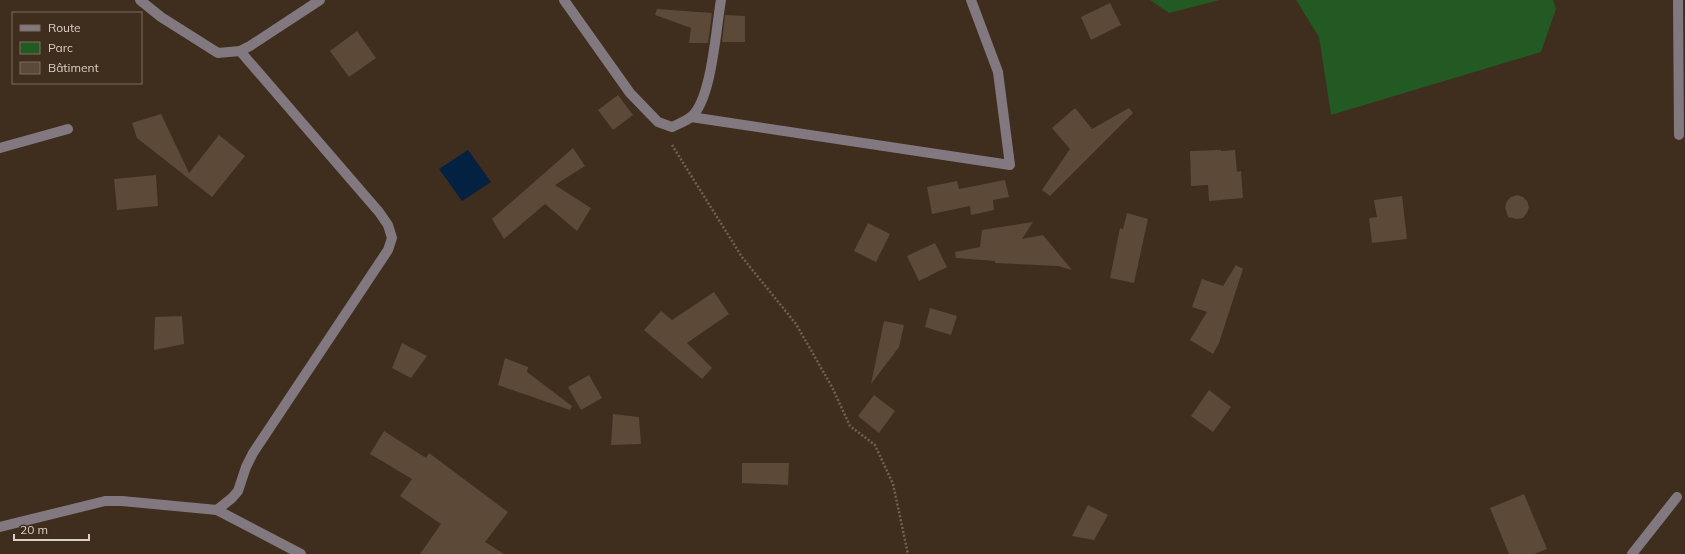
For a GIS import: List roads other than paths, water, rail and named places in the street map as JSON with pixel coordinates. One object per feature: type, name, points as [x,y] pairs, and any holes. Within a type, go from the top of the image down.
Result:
[{"type":"street","points":[[140,0],[161,18],[218,53],[240,51],[320,0]]},
{"type":"street","points":[[564,0],[630,93],[658,122],[672,127],[691,117],[702,104],[710,75],[721,0]]},
{"type":"street","points":[[691,117],[1010,165],[998,72],[971,0]]},
{"type":"street","points":[[1678,0],[1679,135]]},
{"type":"street","points":[[218,510],[238,491],[246,467],[253,453],[388,250],[392,238],[388,225],[379,212],[240,51]]},
{"type":"street","points":[[0,148],[68,128]]},
{"type":"street","points":[[1632,554],[1676,497]]},
{"type":"street","points":[[0,527],[105,501],[122,501],[218,510],[301,554]]},
{"type":"water","points":[[468,150],[491,182],[462,201],[439,169]]}]
